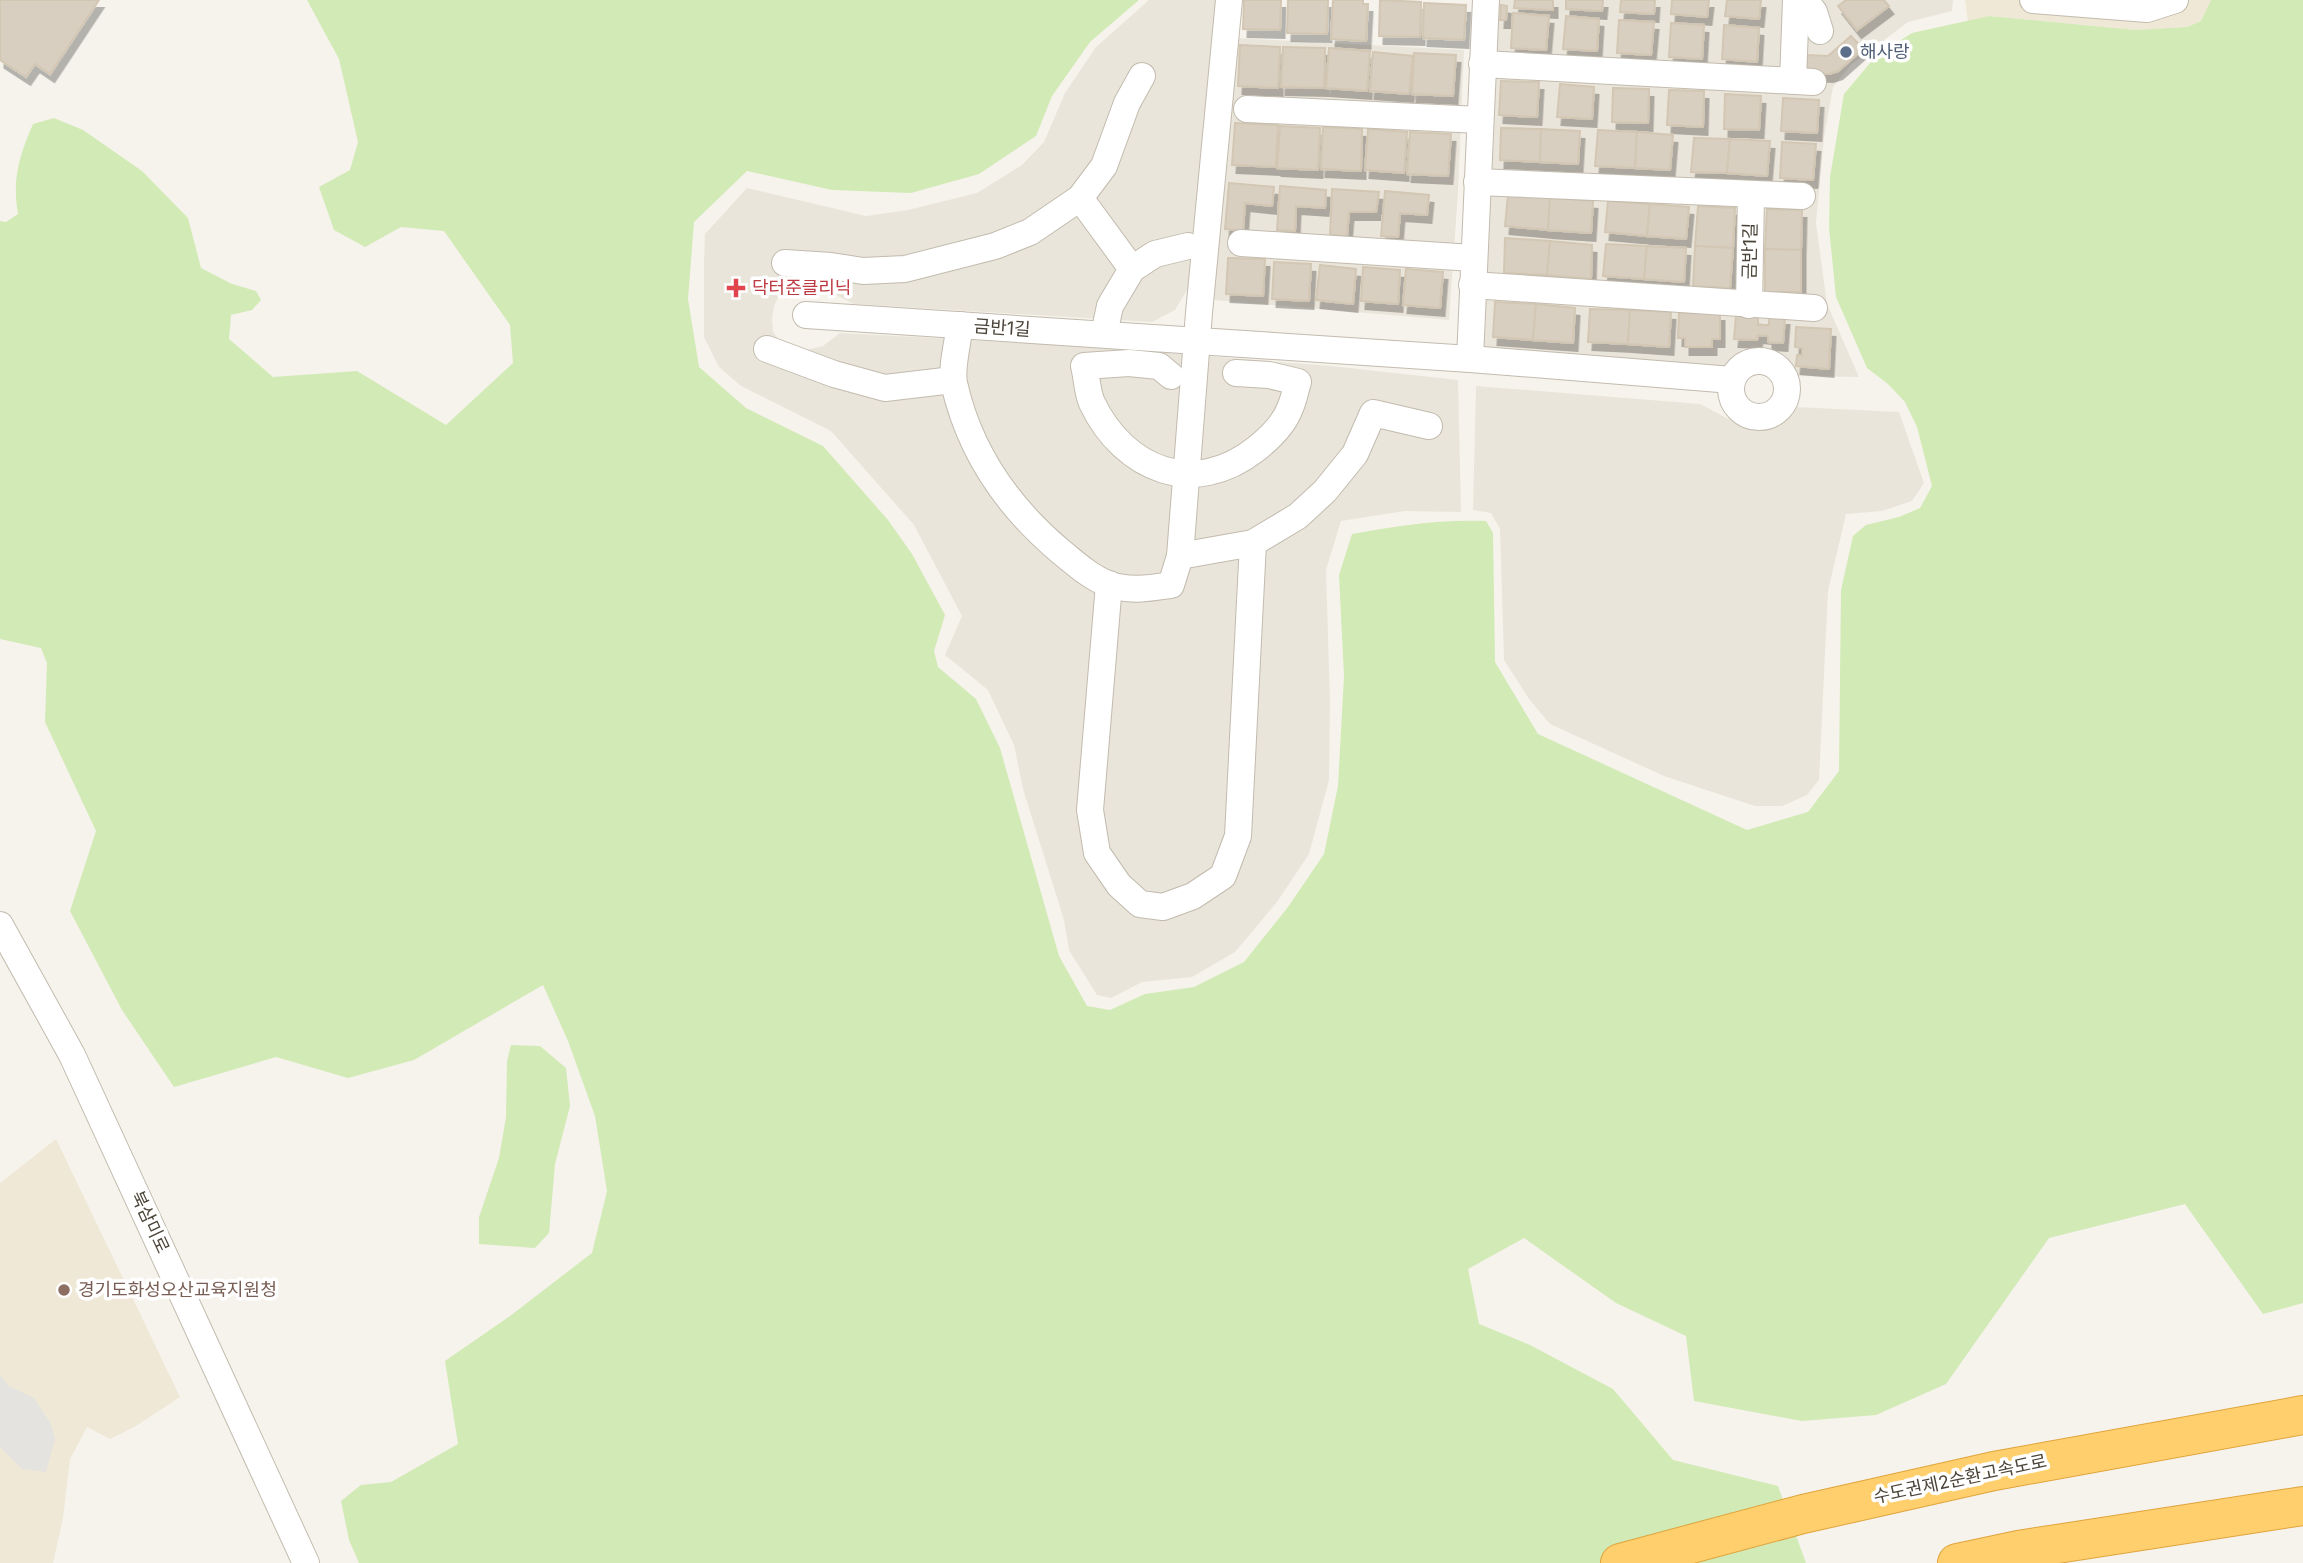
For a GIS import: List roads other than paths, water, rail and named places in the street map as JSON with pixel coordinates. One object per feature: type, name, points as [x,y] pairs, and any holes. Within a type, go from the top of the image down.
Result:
[{"type":"highway","name":"수도권제2순환고속도로","points":[[1620,1563],[1803,1514],[1994,1471],[2303,1415]]},
{"type":"highway","points":[[1957,1563],[2018,1550],[2303,1506]]},
{"type":"street","points":[[960,325],[953,380],[973,442],[1004,495],[1040,533],[1080,568],[1109,584],[1142,590],[1171,584],[1180,556],[1229,0]]},
{"type":"street","points":[[1470,359],[1486,0]]},
{"type":"street","points":[[1482,64],[1803,81],[1796,0]]},
{"type":"street","points":[[1805,0],[1814,12],[1820,31]]},
{"type":"street","points":[[2033,0],[2090,2],[2147,9],[2175,0]]},
{"type":"street","points":[[785,263],[863,271],[905,269],[984,249],[1030,232],[1080,198],[1104,166],[1127,103],[1142,76]]},
{"type":"street","points":[[1247,108],[1480,120]]},
{"type":"street","points":[[1477,182],[1802,196]]},
{"type":"street","name":"금반1길","points":[[1472,285],[1749,305],[1751,195]]},
{"type":"street","points":[[1080,198],[1132,269]]},
{"type":"street","points":[[1241,243],[1473,258]]},
{"type":"street","points":[[1104,334],[1110,306],[1132,269],[1155,254],[1188,246]]},
{"type":"street","points":[[1749,305],[1814,307]]},
{"type":"street","name":"금반1길","points":[[806,315],[1470,359],[1732,380]]},
{"type":"street","points":[[767,349],[834,374],[885,388],[953,380]]},
{"type":"street","points":[[1171,376],[1159,366],[1129,363],[1084,366],[1091,400],[1109,431],[1130,453],[1156,468],[1186,475],[1221,469],[1248,455],[1273,435],[1290,410],[1298,382],[1269,375],[1236,373]]},
{"type":"street","points":[[1180,556],[1253,543],[1298,516],[1325,491],[1355,454],[1373,413],[1429,426]]},
{"type":"street","points":[[1109,584],[1090,810],[1097,853],[1119,885],[1140,904],[1163,907],[1194,897],[1223,876],[1238,836],[1253,543]]},
{"type":"street","name":"북삼미로","points":[[0,925],[78,1067],[306,1563]]},
{"type":"place","name":"해사랑","points":[[1846,52]]},
{"type":"place","name":"닥터준클리닉","points":[[736,288]]},
{"type":"place","name":"경기도화성오산교육지원청","points":[[64,1290]]}]
